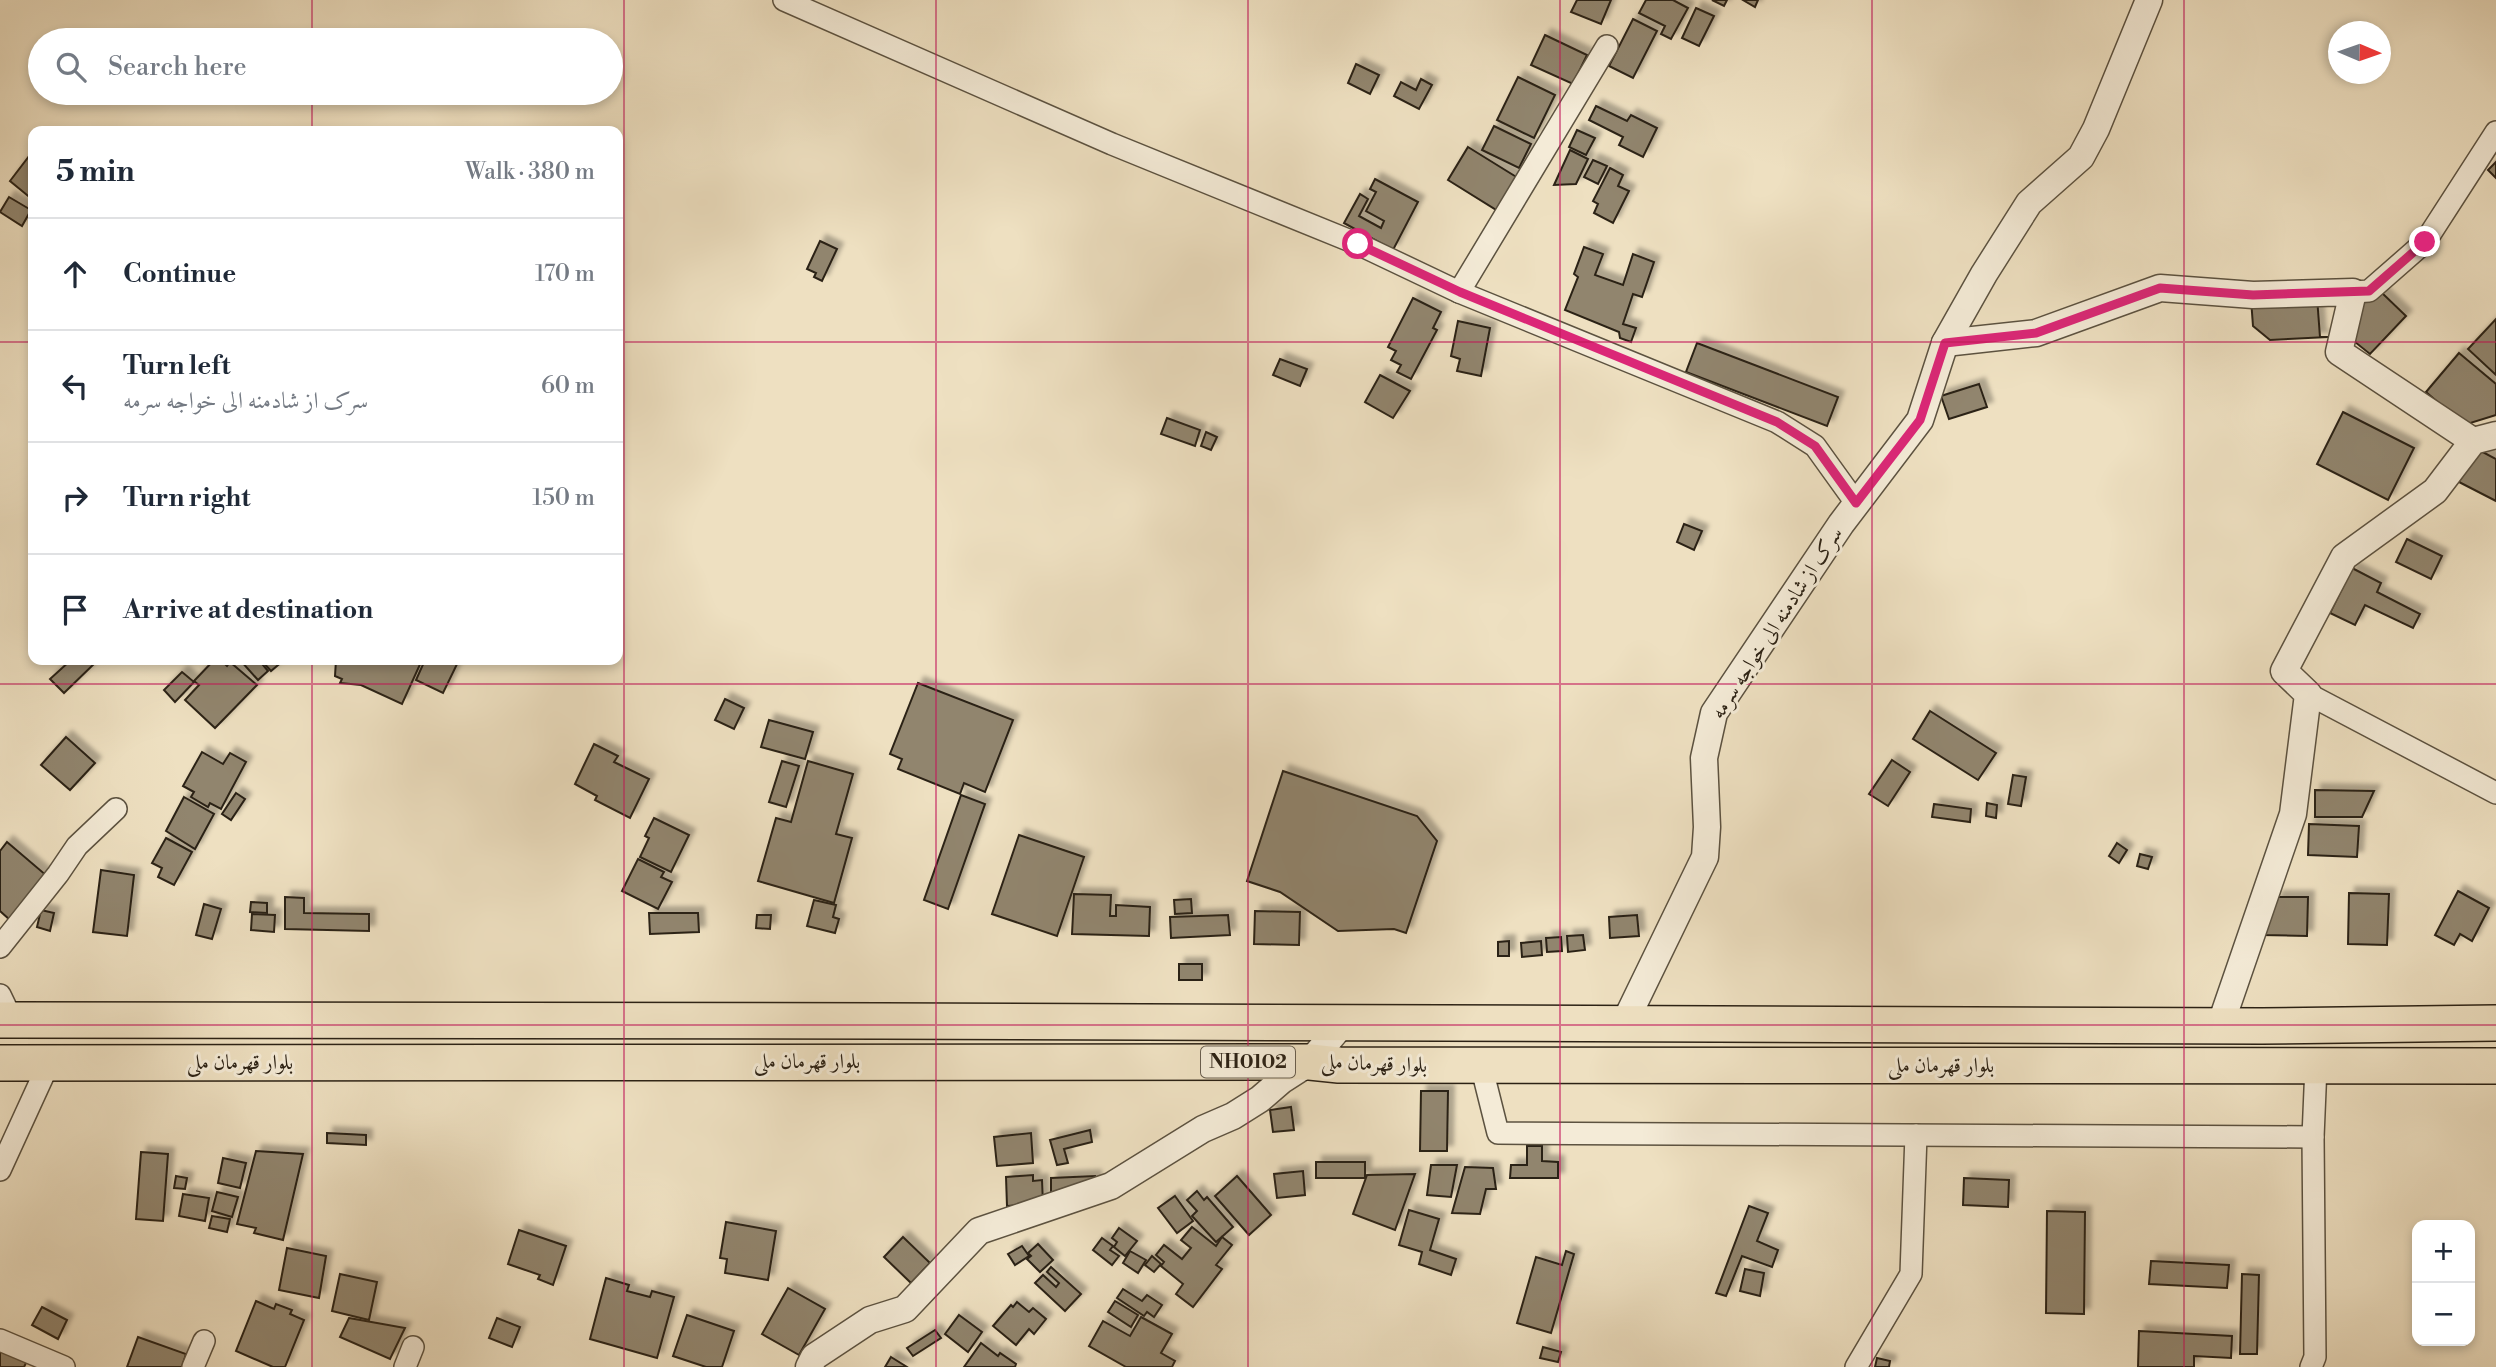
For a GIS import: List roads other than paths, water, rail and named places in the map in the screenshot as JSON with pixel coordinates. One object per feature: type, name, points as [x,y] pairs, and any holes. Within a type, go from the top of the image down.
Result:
[{"type":"highway","name":"بلوار قهرمان ملی","points":[[4,1012],[1343,1023],[2220,1026],[2496,1023]]},
{"type":"highway","name":"بلوار قهرمان ملی","points":[[0,1063],[1310,1062],[1339,1065],[2496,1066]]},
{"type":"street","name":"سرک از شادمنه الی خواجه سرمه","points":[[1624,1024],[1705,857],[1707,827],[1704,758],[1714,713],[1856,503],[1920,420],[1945,343],[2029,203],[2081,157],[2101,118],[2149,0]]},
{"type":"street","points":[[790,1],[1112,144],[1358,244],[1460,292],[1777,422],[1815,446],[1856,503]]},
{"type":"street","points":[[1460,292],[1607,46]]},
{"type":"street","points":[[1945,343],[2036,333],[2160,288],[2253,295],[2369,291],[2425,242],[2496,132]]},
{"type":"street","points":[[2353,292],[2339,352],[2484,438],[2435,491],[2344,557],[2284,671],[2308,694],[2496,793]]},
{"type":"street","points":[[2220,1026],[2294,814],[2308,694]]},
{"type":"street","points":[[0,947],[58,874],[77,845],[116,809]]},
{"type":"street","points":[[809,1367],[814,1357],[870,1321],[905,1309],[979,1231],[1111,1186],[1203,1129],[1233,1116],[1260,1099],[1282,1080],[1310,1062],[1343,1023]]},
{"type":"street","points":[[0,1170],[49,1063]]},
{"type":"street","points":[[1481,1065],[1498,1133],[2313,1137]]},
{"type":"street","points":[[2311,1367],[2315,1357],[2313,1137],[2316,1066]]},
{"type":"street","points":[[1856,1367],[1911,1274],[1916,1135]]},
{"type":"street","points":[[0,1340],[39,1362],[64,1367]]},
{"type":"street","points":[[193,1367],[204,1341]]},
{"type":"street","points":[[405,1367],[413,1347]]}]
